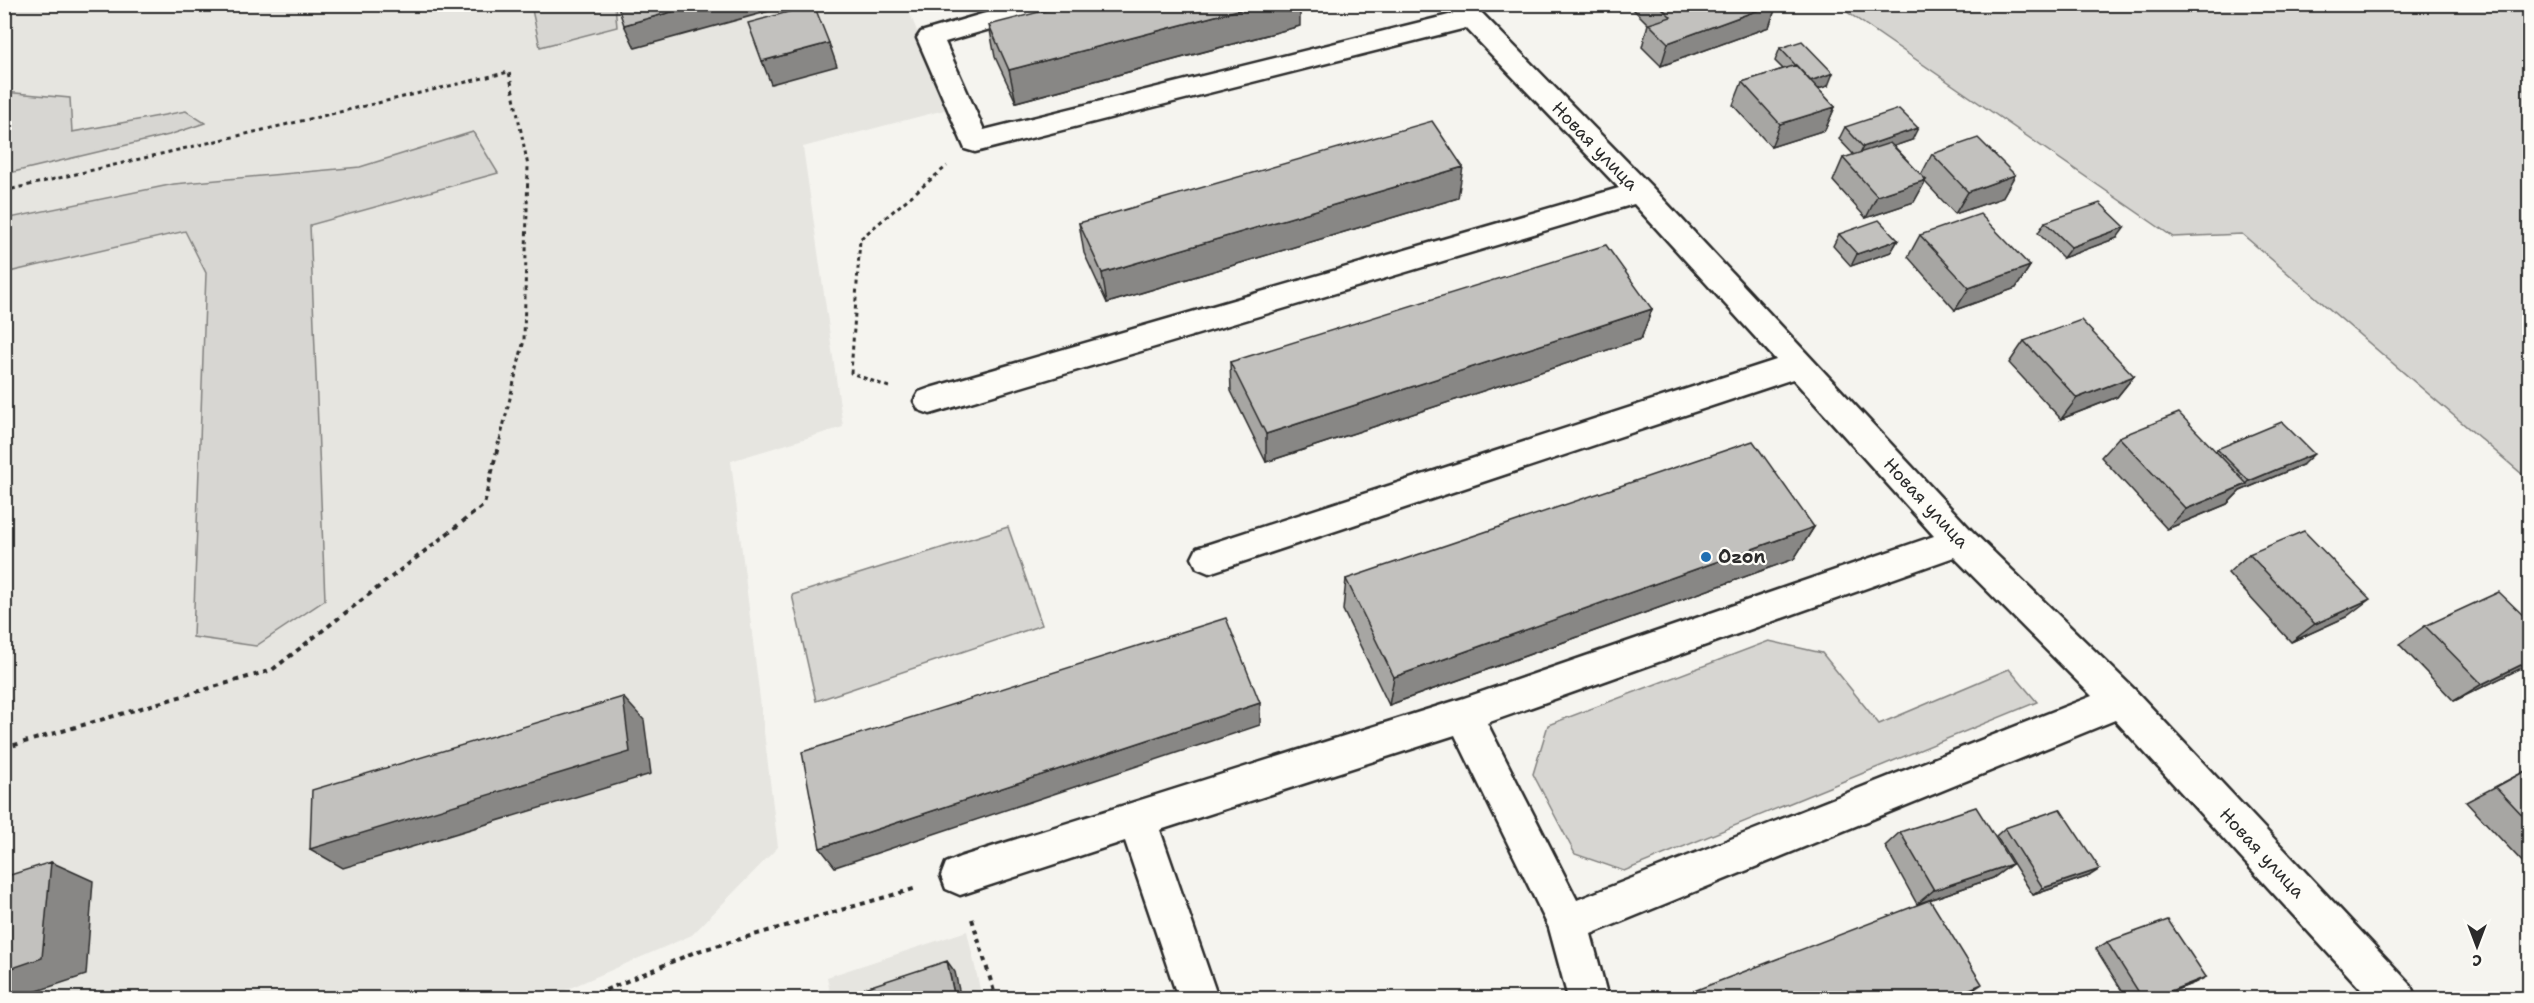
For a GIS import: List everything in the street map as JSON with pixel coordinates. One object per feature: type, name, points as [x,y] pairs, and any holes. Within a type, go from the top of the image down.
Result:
[{"type":"street","points":[[1047,4],[930,39],[975,142],[1465,11]]},
{"type":"street","name":"Новая улица","points":[[1465,11],[1640,192],[1960,541],[2121,701],[2396,999]]},
{"type":"street","points":[[930,401],[1640,192]]},
{"type":"street","points":[[1209,558],[1799,365]]},
{"type":"street","points":[[960,876],[1464,715],[1960,541]]},
{"type":"street","points":[[1568,923],[2121,701]]},
{"type":"street","points":[[1464,715],[1568,923],[1588,999]]},
{"type":"street","points":[[1137,820],[1198,999]]},
{"type":"path","points":[[4,192],[509,72],[528,166],[524,340],[484,505],[272,670],[4,748]]},
{"type":"path","points":[[930,401],[851,373],[860,239],[975,142]]},
{"type":"path","points":[[587,999],[694,952],[960,876],[996,999]]},
{"type":"shaded area","points":[[5,5],[912,5],[907,6],[948,109],[803,147],[843,427],[731,461],[778,847],[692,935],[547,998],[5,998]]},
{"type":"shaded area","points":[[531,5],[615,5],[617,27],[540,47]]},
{"type":"shaded area","points":[[1837,5],[2529,5],[2529,480],[2242,234],[2173,237]]},
{"type":"shaded area","points":[[4,92],[70,98],[72,132],[186,111],[205,123],[169,135],[5,174]]},
{"type":"shaded area","points":[[473,132],[498,173],[310,225],[325,600],[256,646],[193,637],[206,273],[185,231],[5,273],[5,219],[174,184],[360,167]]},
{"type":"shaded area","points":[[1008,527],[1042,625],[816,701],[792,595]]},
{"type":"shaded area","points":[[1769,641],[1822,653],[1879,724],[2009,669],[2037,702],[1624,871],[1575,854],[1533,774],[1548,725]]},
{"type":"shaded area","points":[[967,931],[982,998],[831,998],[827,977]]},
{"type":"building","points":[[617,4],[700,4],[624,25]]},
{"type":"building","points":[[1070,4],[1261,4],[1009,70],[989,25]]},
{"type":"building","points":[[1658,4],[1775,4],[1668,43],[1649,24],[1671,17]]},
{"type":"building","points":[[814,5],[829,43],[762,61],[748,23]]},
{"type":"building","points":[[1802,41],[1833,73],[1810,81],[1780,48]]},
{"type":"building","points":[[1796,65],[1835,107],[1780,124],[1742,82]]},
{"type":"building","points":[[1899,109],[1918,128],[1863,147],[1845,127]]},
{"type":"building","points":[[1432,121],[1463,167],[1102,273],[1079,223]]},
{"type":"building","points":[[1978,138],[2015,175],[1968,192],[1932,154]]},
{"type":"building","points":[[1890,143],[1926,180],[1877,196],[1843,158]]},
{"type":"building","points":[[2100,203],[2125,227],[2071,247],[2045,222]]},
{"type":"building","points":[[1980,214],[2030,266],[1969,288],[1920,235]]},
{"type":"building","points":[[1879,220],[1898,240],[1857,254],[1839,234]]},
{"type":"building","points":[[1606,245],[1652,309],[1266,434],[1230,362]]},
{"type":"building","points":[[2081,320],[2134,376],[2077,398],[2024,341]]},
{"type":"building","points":[[2179,413],[2247,484],[2186,509],[2119,437]]},
{"type":"building","points":[[2282,422],[2314,454],[2249,481],[2217,449]]},
{"type":"building","points":[[1753,441],[1814,527],[1394,677],[1346,579]]},
{"type":"building","points":[[2304,531],[2370,599],[2315,624],[2249,554]]},
{"type":"building","points":[[2499,592],[2529,621],[2529,661],[2482,684],[2425,626]]},
{"type":"building","points":[[1226,618],[1260,703],[820,848],[802,752]]},
{"type":"building","points":[[623,697],[630,752],[310,849],[312,790]]},
{"type":"building","points":[[2529,769],[2529,822],[2496,787]]},
{"type":"building","points":[[1976,807],[2012,864],[1934,890],[1900,832]]},
{"type":"building","points":[[2060,809],[2100,869],[2043,888],[2005,828]]},
{"type":"building","points":[[51,862],[42,958],[4,971],[4,877]]},
{"type":"building","points":[[1930,900],[1982,984],[1946,999],[1673,999]]},
{"type":"building","points":[[2168,920],[2206,977],[2150,999],[2143,999],[2107,942]]},
{"type":"building","points":[[947,961],[955,999],[867,999],[865,988]]},
{"type":"place","name":"Ozon","points":[[1706,557]]}]
